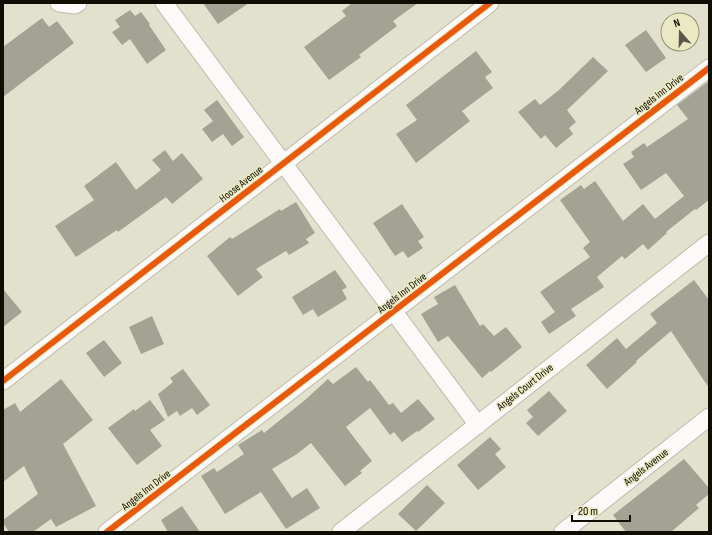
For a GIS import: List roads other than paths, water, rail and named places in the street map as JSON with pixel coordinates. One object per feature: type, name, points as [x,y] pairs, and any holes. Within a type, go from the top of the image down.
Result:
[{"type":"street","points":[[164,3],[478,425]]},
{"type":"street","name":"Hoose Avenue","points":[[3,381],[490,3]]},
{"type":"street","name":"Angels Inn Drive","points":[[107,532],[709,68]]},
{"type":"street","name":"Angels Court Drive","points":[[341,532],[709,243]]},
{"type":"street","name":"Angels Avenue","points":[[563,532],[709,417]]}]
